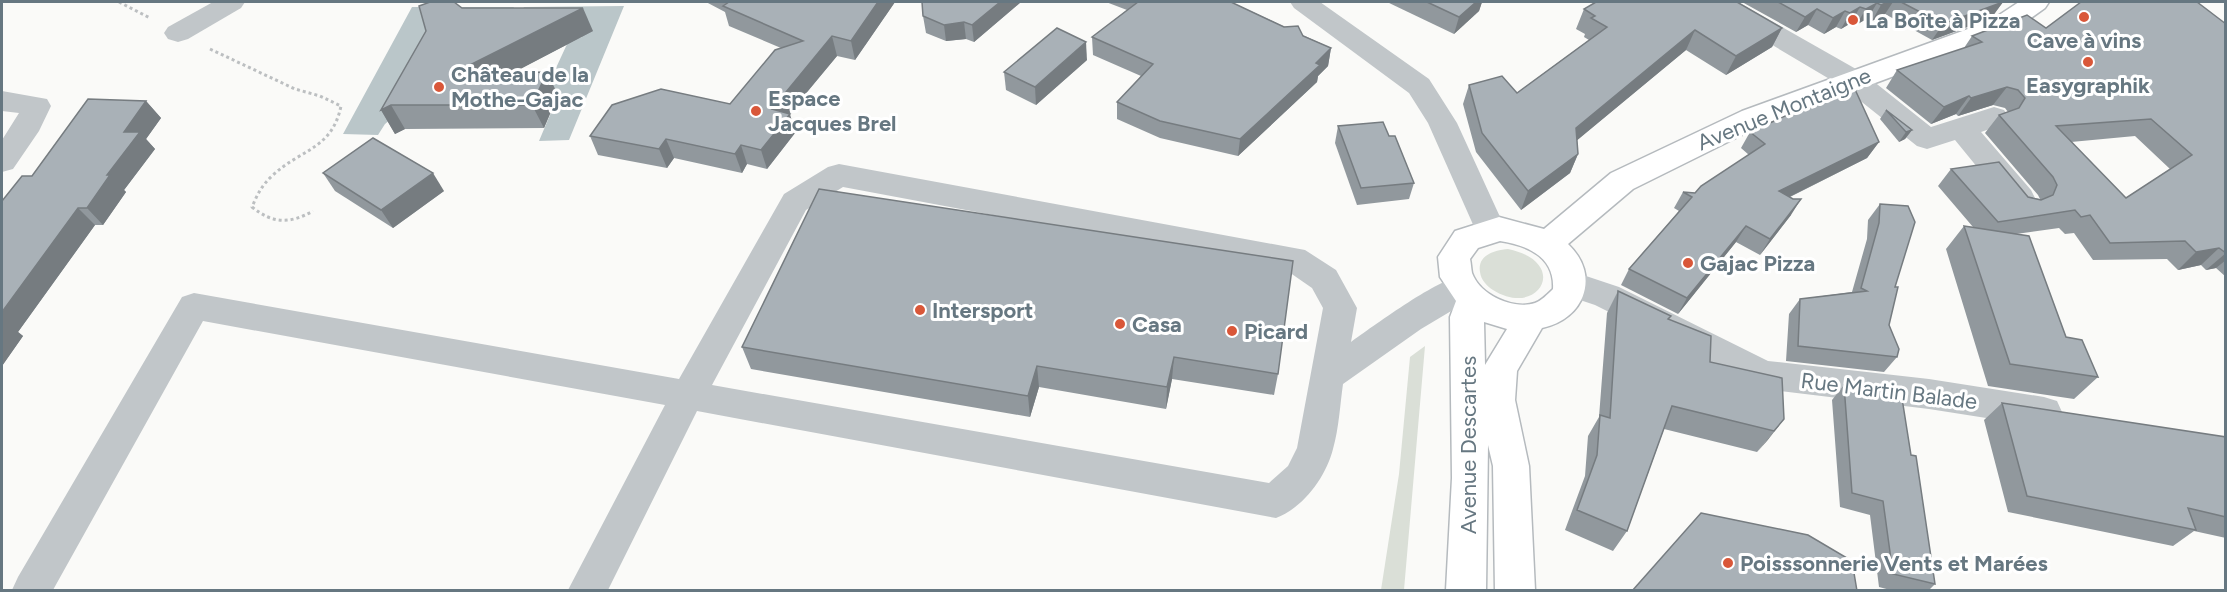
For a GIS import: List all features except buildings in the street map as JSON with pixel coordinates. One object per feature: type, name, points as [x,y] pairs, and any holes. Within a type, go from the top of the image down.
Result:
[{"type":"main road","name":"Avenue Montaigne","points":[[1547,244],[1622,181],[1752,118],[2000,27],[2036,2]]},
{"type":"main road","points":[[1490,230],[1516,231],[1533,236],[1547,244],[1566,263],[1571,284],[1569,294],[1555,310],[1531,318],[1500,314],[1467,294],[1454,269],[1454,257],[1460,246],[1470,237],[1490,230]]},
{"type":"main road","name":"Avenue Descartes","points":[[1466,591],[1472,478],[1467,294]]},
{"type":"main road","name":"Avenue Descartes","points":[[1515,591],[1511,466],[1497,400],[1500,370],[1531,318]]},
{"type":"street","points":[[178,33],[232,2]]},
{"type":"street","points":[[1303,2],[1419,86],[1442,123],[1490,230]]},
{"type":"street","points":[[1719,2],[1853,80],[1927,139],[1994,117]]},
{"type":"street","points":[[2,100],[37,106],[29,124],[2,160]]},
{"type":"street","points":[[1961,128],[2025,204]]},
{"type":"street","points":[[32,591],[194,306],[688,395],[1090,468],[1276,501],[1301,477],[1315,450],[1340,308],[1324,279],[1294,259],[839,175],[795,202],[688,395],[588,591]]},
{"type":"street","name":"Rue Martin Balade","points":[[1571,284],[1607,296],[1763,375],[1929,394],[2071,416]]},
{"type":"street","points":[[1327,377],[1406,321],[1467,294]]},
{"type":"path","points":[[178,33],[295,89],[320,96],[341,106],[340,119],[333,133],[263,185],[252,207],[262,216],[276,222],[292,221],[314,211]]},
{"type":"shaded area","points":[[624,6],[569,140],[539,141],[558,96],[543,96],[568,42],[582,37],[516,23],[524,7]]},
{"type":"shaded area","points":[[412,7],[514,7],[506,23],[385,124],[378,135],[343,134]]},
{"type":"shaded area","points":[[1508,249],[1527,256],[1539,265],[1543,275],[1541,285],[1535,293],[1524,298],[1509,297],[1493,290],[1483,280],[1481,261],[1493,252]]},
{"type":"shaded area","points":[[1425,346],[1404,590],[1381,590],[1399,474],[1410,357]]},
{"type":"place","name":"Cave à vins","points":[[2084,17]]},
{"type":"place","name":"La Boîte à Pizza","points":[[1853,20]]},
{"type":"place","name":"Easygraphik","points":[[2088,62]]},
{"type":"place","name":"Château de la Mothe-Gajac","points":[[439,87]]},
{"type":"place","name":"Espace Jacques Brel","points":[[756,111]]},
{"type":"place","name":"Gajac Pizza","points":[[1688,263]]},
{"type":"place","name":"Intersport","points":[[920,310]]},
{"type":"place","name":"Casa","points":[[1120,324]]},
{"type":"place","name":"Picard","points":[[1232,331]]},
{"type":"place","name":"Poisssonnerie Vents et Marées","points":[[1728,563]]}]
